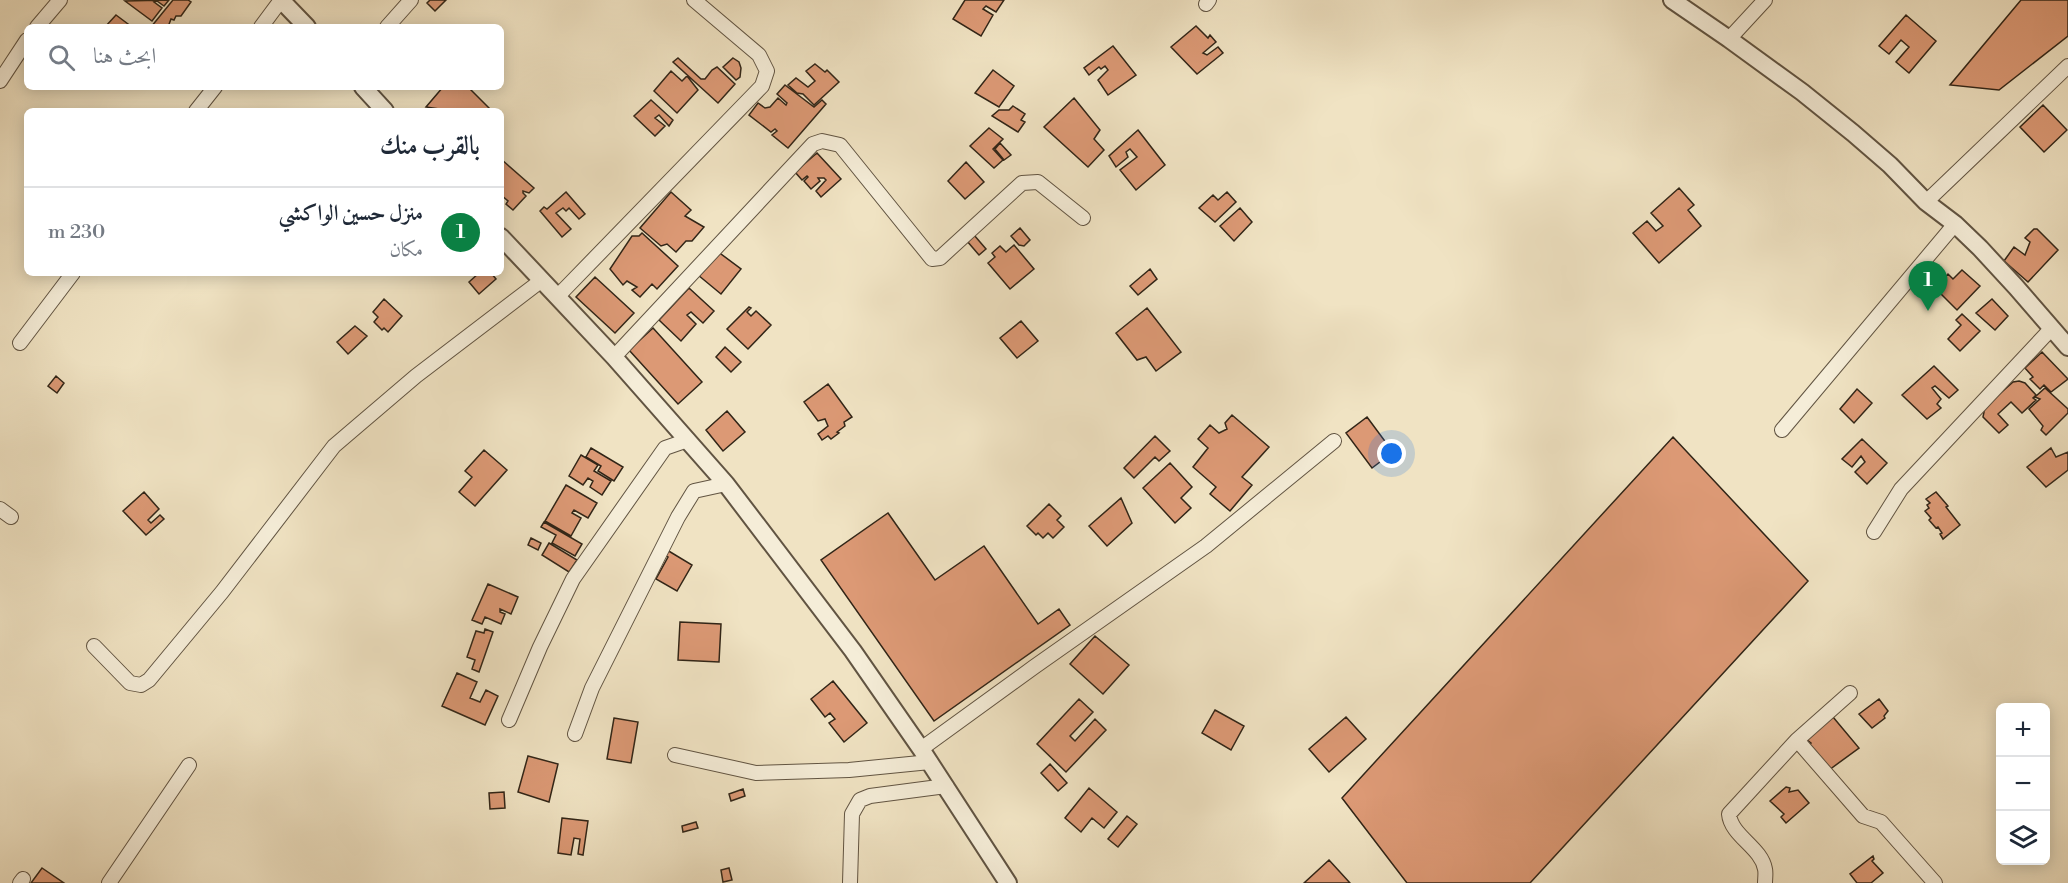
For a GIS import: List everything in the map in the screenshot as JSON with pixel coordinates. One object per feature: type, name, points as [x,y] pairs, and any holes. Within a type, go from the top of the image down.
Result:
[{"type":"street","points":[[40,24],[60,0]]},
{"type":"street","points":[[263,24],[281,0],[304,24]]},
{"type":"street","points":[[390,24],[411,0]]},
{"type":"street","points":[[557,297],[762,86],[767,70],[759,55],[694,0]]},
{"type":"street","points":[[1672,0],[1802,92],[1890,165],[1926,202],[1955,224],[2016,287],[2068,347]]},
{"type":"street","points":[[1729,39],[1765,0]]},
{"type":"street","points":[[0,81],[24,45]]},
{"type":"street","points":[[1926,202],[2068,66]]},
{"type":"street","points":[[198,108],[213,90]]},
{"type":"street","points":[[366,90],[382,108]]},
{"type":"street","points":[[614,357],[813,144],[822,141],[840,145],[932,259],[940,258],[1022,183],[1038,182],[1083,218]]},
{"type":"street","points":[[1782,430],[1955,224]]},
{"type":"street","points":[[504,240],[614,357],[726,484],[854,651],[946,786],[1008,883]]},
{"type":"street","points":[[20,343],[71,276]]},
{"type":"street","points":[[94,646],[130,683],[141,685],[149,680],[222,592],[334,446],[416,376],[542,280]]},
{"type":"street","points":[[1874,532],[1901,489],[2051,328]]},
{"type":"street","points":[[509,720],[540,647],[573,579],[665,448],[688,440]]},
{"type":"street","points":[[675,755],[756,773],[849,770],[925,756],[1043,660],[1206,546],[1334,441]]},
{"type":"street","points":[[575,734],[592,688],[678,517],[694,491],[726,484]]},
{"type":"street","points":[[1765,883],[1765,868],[1758,855],[1730,822],[1729,814],[1797,740],[1850,693]]},
{"type":"street","points":[[1797,740],[1863,816],[1881,822],[1935,883]]},
{"type":"street","points":[[109,883],[189,765]]},
{"type":"street","points":[[850,883],[852,814],[860,800],[870,796],[946,786]]},
{"type":"building","points":[[169,0],[164,6],[157,1],[154,2],[162,8],[152,21],[125,1]]},
{"type":"building","points":[[173,0],[191,2],[181,16],[176,16],[174,20],[171,19],[169,24],[153,24]]},
{"type":"building","points":[[430,0],[446,0],[435,11],[427,3]]},
{"type":"building","points":[[965,0],[1004,0],[996,12],[986,6],[983,9],[993,15],[981,36],[953,19]]},
{"type":"building","points":[[2021,0],[2068,0],[2068,36],[1999,90],[1950,85]]},
{"type":"building","points":[[116,15],[128,24],[108,24]]},
{"type":"building","points":[[1906,15],[1936,41],[1909,73],[1896,62],[1909,47],[1901,40],[1889,54],[1879,46]]},
{"type":"building","points":[[1196,26],[1208,38],[1210,35],[1216,42],[1203,53],[1207,55],[1218,47],[1223,53],[1197,74],[1171,47]]},
{"type":"building","points":[[1113,46],[1136,75],[1108,95],[1098,80],[1108,70],[1105,66],[1101,69],[1099,67],[1089,75],[1084,68]]},
{"type":"building","points":[[678,58],[701,79],[705,79],[717,67],[735,84],[718,103],[673,62]]},
{"type":"building","points":[[733,58],[739,62],[741,68],[740,77],[736,80],[723,67]]},
{"type":"building","points":[[815,64],[825,72],[827,70],[839,82],[814,105],[803,94],[797,93],[788,85],[796,78],[808,87],[815,81],[806,71]]},
{"type":"building","points":[[993,70],[1014,86],[999,107],[975,93]]},
{"type":"building","points":[[671,71],[682,81],[687,76],[698,90],[677,113],[654,91]]},
{"type":"building","points":[[785,85],[814,107],[822,100],[826,104],[788,148],[772,135],[777,131],[775,129],[771,132],[749,115],[758,103],[765,108],[770,107],[778,98],[786,105],[787,103],[777,94]]},
{"type":"building","points":[[440,90],[471,90],[489,108],[433,108],[426,107]]},
{"type":"building","points":[[1074,98],[1100,130],[1094,139],[1104,150],[1088,167],[1044,127]]},
{"type":"building","points":[[651,100],[673,120],[669,126],[659,115],[655,118],[665,126],[655,136],[634,116]]},
{"type":"building","points":[[2043,105],[2067,130],[2044,152],[2020,127]]},
{"type":"building","points":[[1013,106],[1025,114],[1021,120],[1025,122],[1018,132],[992,116],[999,110],[1009,110]]},
{"type":"building","points":[[989,128],[1003,139],[993,149],[1003,160],[994,168],[970,146]]},
{"type":"building","points":[[1138,130],[1165,165],[1136,190],[1120,170],[1137,157],[1130,149],[1126,152],[1128,157],[1116,167],[1109,156]]},
{"type":"building","points":[[1000,143],[1011,155],[1004,160],[995,149]]},
{"type":"building","points":[[817,153],[841,179],[821,197],[816,191],[826,180],[824,178],[818,178],[820,181],[811,189],[804,181],[808,177],[802,180],[795,172]]},
{"type":"building","points":[[504,162],[534,188],[529,193],[523,191],[526,196],[513,210],[506,204],[508,201],[504,198]]},
{"type":"building","points":[[966,162],[984,182],[965,199],[948,181]]},
{"type":"building","points":[[1679,188],[1694,205],[1688,210],[1701,226],[1659,263],[1633,233],[1647,221],[1656,231],[1663,226],[1651,213]]},
{"type":"building","points":[[566,192],[585,214],[579,219],[569,208],[566,211],[563,208],[556,213],[571,229],[562,237],[540,211],[544,207],[547,209]]},
{"type":"building","points":[[671,192],[691,210],[685,216],[704,227],[692,241],[686,241],[676,252],[667,244],[661,246],[640,228]]},
{"type":"building","points":[[1227,192],[1236,202],[1215,222],[1199,208],[1213,195],[1218,200]]},
{"type":"building","points":[[1240,208],[1252,222],[1234,241],[1220,226]]},
{"type":"building","points":[[1020,228],[1030,240],[1024,246],[1019,245],[1011,236]]},
{"type":"building","points":[[2037,229],[2058,250],[2028,282],[2004,261],[2014,247],[2025,255],[2030,242],[2025,238]]},
{"type":"building","points":[[642,233],[678,266],[657,289],[652,284],[640,297],[632,290],[637,287],[627,281],[623,285],[610,269],[632,236],[639,236]]},
{"type":"building","points":[[974,235],[986,249],[979,255],[967,241]]},
{"type":"building","points":[[1014,245],[1034,269],[1010,289],[988,263],[995,257],[992,253],[1000,246],[1006,252]]},
{"type":"building","points":[[717,251],[741,269],[721,294],[698,275]]},
{"type":"building","points":[[1150,269],[1157,279],[1138,295],[1130,286]]},
{"type":"building","points":[[1962,270],[1980,286],[1957,310],[1935,288],[1948,274],[1953,279]]},
{"type":"building","points":[[476,276],[494,276],[496,279],[479,294],[469,282]]},
{"type":"building","points":[[595,277],[634,313],[615,333],[576,297]]},
{"type":"building","points":[[689,288],[714,311],[703,323],[691,312],[687,315],[696,324],[681,341],[659,320]]},
{"type":"building","points":[[384,299],[402,316],[388,332],[384,328],[382,330],[374,322],[378,317],[373,312]]},
{"type":"building","points":[[1992,299],[2008,316],[1995,330],[1976,313]]},
{"type":"building","points":[[749,307],[751,308],[747,312],[751,316],[756,311],[771,325],[748,349],[727,329]]},
{"type":"building","points":[[1147,308],[1181,352],[1156,371],[1146,357],[1137,360],[1116,333]]},
{"type":"building","points":[[1962,314],[1980,331],[1960,351],[1948,339],[1961,325],[1956,320]]},
{"type":"building","points":[[1021,321],[1038,341],[1017,358],[1000,338]]},
{"type":"building","points":[[355,326],[367,336],[348,354],[337,342]]},
{"type":"building","points":[[653,328],[702,382],[678,404],[629,350]]},
{"type":"building","points":[[725,347],[741,362],[731,372],[716,357]]},
{"type":"building","points":[[2042,352],[2068,379],[2051,392],[2044,385],[2040,389],[2030,379],[2033,377],[2025,368]]},
{"type":"building","points":[[1934,366],[1958,390],[1949,398],[1935,386],[1932,388],[1941,399],[1937,404],[1941,408],[1927,419],[1902,395]]},
{"type":"building","points":[[56,376],[64,383],[57,393],[48,386]]},
{"type":"building","points":[[2013,382],[2025,383],[2036,395],[2033,398],[2036,400],[2022,413],[2011,402],[1998,414],[2008,425],[1999,433],[1983,417],[1985,407]]},
{"type":"building","points":[[828,384],[852,417],[844,422],[845,426],[837,432],[839,433],[831,439],[828,436],[822,440],[818,434],[828,426],[825,419],[818,421],[804,402]]},
{"type":"building","points":[[2045,388],[2068,409],[2068,413],[2046,435],[2041,430],[2043,426],[2029,409],[2040,399],[2035,397]]},
{"type":"building","points":[[1857,389],[1872,403],[1854,423],[1840,409]]},
{"type":"building","points":[[727,411],[745,432],[723,451],[706,430]]},
{"type":"building","points":[[1232,415],[1269,447],[1242,477],[1252,485],[1230,511],[1210,494],[1216,487],[1193,467],[1208,448],[1198,439],[1210,425],[1219,433],[1227,429],[1225,423]]},
{"type":"building","points":[[1367,417],[1393,452],[1372,468],[1346,433]]},
{"type":"building","points":[[1155,436],[1170,451],[1159,461],[1155,457],[1134,478],[1124,468]]},
{"type":"building","points":[[1673,437],[1808,581],[1530,883],[1407,883],[1342,798]]},
{"type":"building","points":[[1862,439],[1887,463],[1867,484],[1855,472],[1865,462],[1861,456],[1852,467],[1842,459]]},
{"type":"building","points":[[591,448],[623,467],[614,481],[598,471],[601,466],[586,457]]},
{"type":"building","points":[[2051,448],[2056,457],[2068,452],[2068,470],[2046,487],[2027,467]]},
{"type":"building","points":[[484,450],[507,470],[475,506],[459,492],[472,477],[465,471]]},
{"type":"building","points":[[581,455],[598,465],[594,471],[611,481],[602,495],[590,487],[593,481],[588,478],[583,485],[569,476]]},
{"type":"building","points":[[1170,463],[1192,487],[1181,498],[1191,508],[1175,523],[1143,488]]},
{"type":"building","points":[[566,485],[597,503],[588,518],[574,510],[572,513],[581,518],[571,536],[545,521]]},
{"type":"building","points":[[144,492],[159,509],[148,520],[151,523],[160,515],[164,519],[146,535],[123,511]]},
{"type":"building","points":[[1936,492],[1960,525],[1943,539],[1940,534],[1942,533],[1929,520],[1931,518],[1925,511],[1929,508],[1927,505],[1930,503],[1926,499]]},
{"type":"building","points":[[1121,498],[1132,523],[1107,546],[1089,526]]},
{"type":"building","points":[[1049,504],[1061,516],[1057,520],[1064,527],[1053,538],[1048,533],[1043,538],[1027,526]]},
{"type":"building","points":[[888,513],[935,580],[984,546],[1038,624],[1059,609],[1070,625],[934,721],[821,560]]},
{"type":"building","points":[[544,522],[582,544],[575,556],[552,543],[556,535],[541,527]]},
{"type":"building","points":[[531,538],[541,543],[538,550],[528,545]]},
{"type":"building","points":[[549,543],[577,560],[569,572],[542,555]]},
{"type":"building","points":[[667,550],[692,565],[677,591],[656,579],[668,557],[664,555]]},
{"type":"building","points":[[488,584],[518,597],[511,614],[500,609],[500,612],[505,614],[501,624],[485,617],[482,624],[472,620]]},
{"type":"building","points":[[680,622],[721,624],[719,662],[678,660]]},
{"type":"building","points":[[485,629],[493,632],[479,672],[472,669],[475,660],[467,657],[476,631],[484,633]]},
{"type":"building","points":[[1095,636],[1129,665],[1103,694],[1070,664]]},
{"type":"building","points":[[457,673],[477,682],[470,698],[480,702],[486,690],[498,696],[485,725],[442,706]]},
{"type":"building","points":[[833,681],[867,723],[844,742],[829,723],[835,719],[830,713],[825,717],[811,699]]},
{"type":"building","points":[[1079,699],[1093,712],[1070,736],[1075,741],[1095,719],[1106,730],[1066,772],[1037,744]]},
{"type":"building","points":[[1879,699],[1888,711],[1885,718],[1872,728],[1859,714]]},
{"type":"building","points":[[1215,710],[1244,726],[1231,750],[1202,733]]},
{"type":"building","points":[[1346,717],[1366,739],[1329,772],[1309,749]]},
{"type":"building","points":[[1833,717],[1859,748],[1829,770],[1808,746],[1811,743],[1806,739]]},
{"type":"building","points":[[614,718],[638,722],[631,763],[607,759]]},
{"type":"building","points":[[528,756],[558,764],[549,802],[518,792]]},
{"type":"building","points":[[1050,764],[1067,783],[1058,791],[1041,773]]},
{"type":"building","points":[[1786,787],[1790,788],[1789,792],[1798,790],[1809,803],[1786,823],[1781,817],[1784,814],[1770,801]]},
{"type":"building","points":[[1089,788],[1117,812],[1104,828],[1092,818],[1081,832],[1065,818]]},
{"type":"building","points":[[743,789],[745,796],[731,801],[729,794]]},
{"type":"building","points":[[504,792],[505,808],[490,809],[489,793]]},
{"type":"building","points":[[1127,816],[1137,824],[1118,847],[1108,839]]},
{"type":"building","points":[[562,818],[588,821],[583,855],[578,854],[580,839],[574,838],[571,855],[558,853]]},
{"type":"building","points":[[696,822],[698,828],[683,832],[682,826]]},
{"type":"building","points":[[1873,856],[1872,861],[1883,873],[1871,883],[1857,883],[1850,874]]},
{"type":"building","points":[[1329,860],[1350,883],[1304,883]]},
{"type":"building","points":[[42,868],[64,883],[31,883]]},
{"type":"building","points":[[729,868],[732,880],[723,882],[721,870]]},
{"type":"place","name":"منزل حسين الواكشي","points":[[1928,311]]}]
